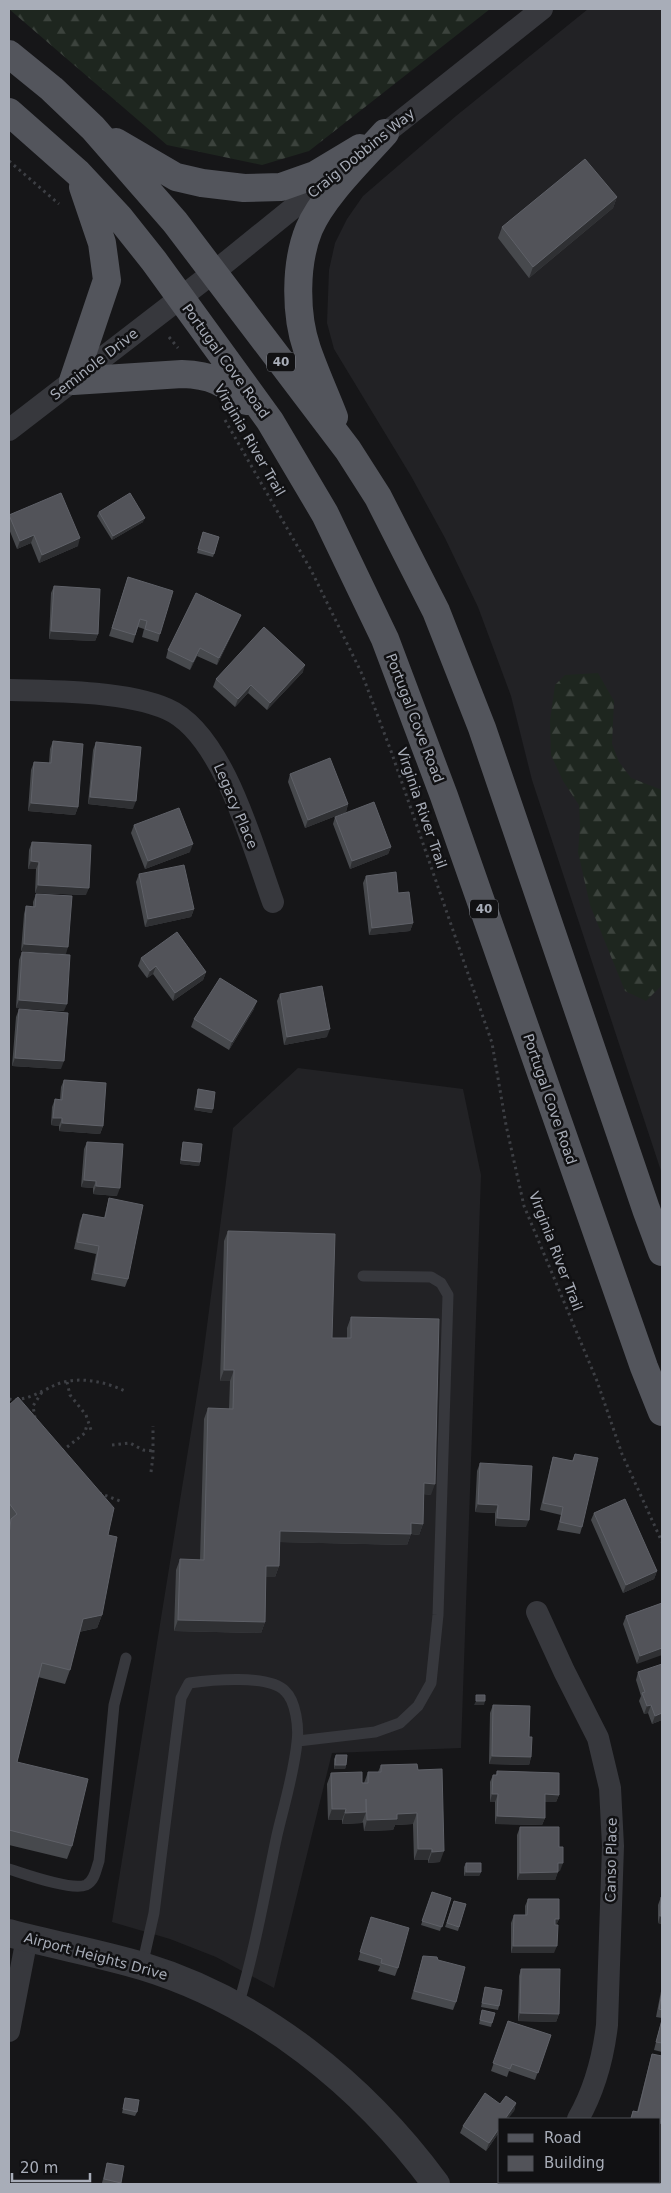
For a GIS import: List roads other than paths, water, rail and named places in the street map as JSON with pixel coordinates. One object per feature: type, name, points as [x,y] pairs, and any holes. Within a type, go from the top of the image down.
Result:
[{"type":"main road","name":"40","points":[[9,54],[93,128],[175,222],[348,450],[378,497],[436,611],[461,670],[662,1252]]},
{"type":"main road","name":"Portugal Cove Road","points":[[9,112],[78,173],[119,217],[270,421],[325,514],[385,639],[444,796],[644,1367],[662,1412]]},
{"type":"main road","points":[[93,128],[176,177],[202,183],[244,188],[281,187],[315,175],[385,133]]},
{"type":"main road","points":[[348,450],[306,347],[299,308],[298,280],[310,228],[334,190],[385,133]]},
{"type":"main road","points":[[78,173],[98,226],[106,260],[107,280],[72,381],[182,374],[200,375],[223,382],[270,421]]},
{"type":"street","name":"Craig Dobbins Way","points":[[180,298],[542,9]]},
{"type":"street","name":"Seminole Drive","points":[[9,430],[180,298]]},
{"type":"street","name":"Legacy Place","points":[[9,690],[130,697],[169,709],[190,725],[209,746],[229,781],[273,902]]},
{"type":"street","name":"Canso Place","points":[[537,1612],[598,1738],[610,1788],[613,1846],[607,2025],[604,2053],[597,2078],[579,2118]]},
{"type":"street","name":"Airport Heights Drive","points":[[18,1936],[142,1966],[204,1990],[238,2006],[290,2040],[355,2092],[436,2184]]},
{"type":"street","points":[[9,2031],[18,1936]]},
{"type":"lane","points":[[298,1741],[375,1732],[400,1722],[418,1706],[431,1683],[438,1615],[448,1295],[441,1283],[431,1277],[364,1276]]},
{"type":"lane","points":[[9,1870],[72,1886],[86,1885],[93,1878],[99,1861],[114,1706],[126,1658]]},
{"type":"lane","points":[[142,1966],[154,1913],[181,1698],[189,1683],[204,1680],[262,1681],[278,1686],[286,1691],[292,1703],[298,1741],[256,1936],[238,2006]]}]
